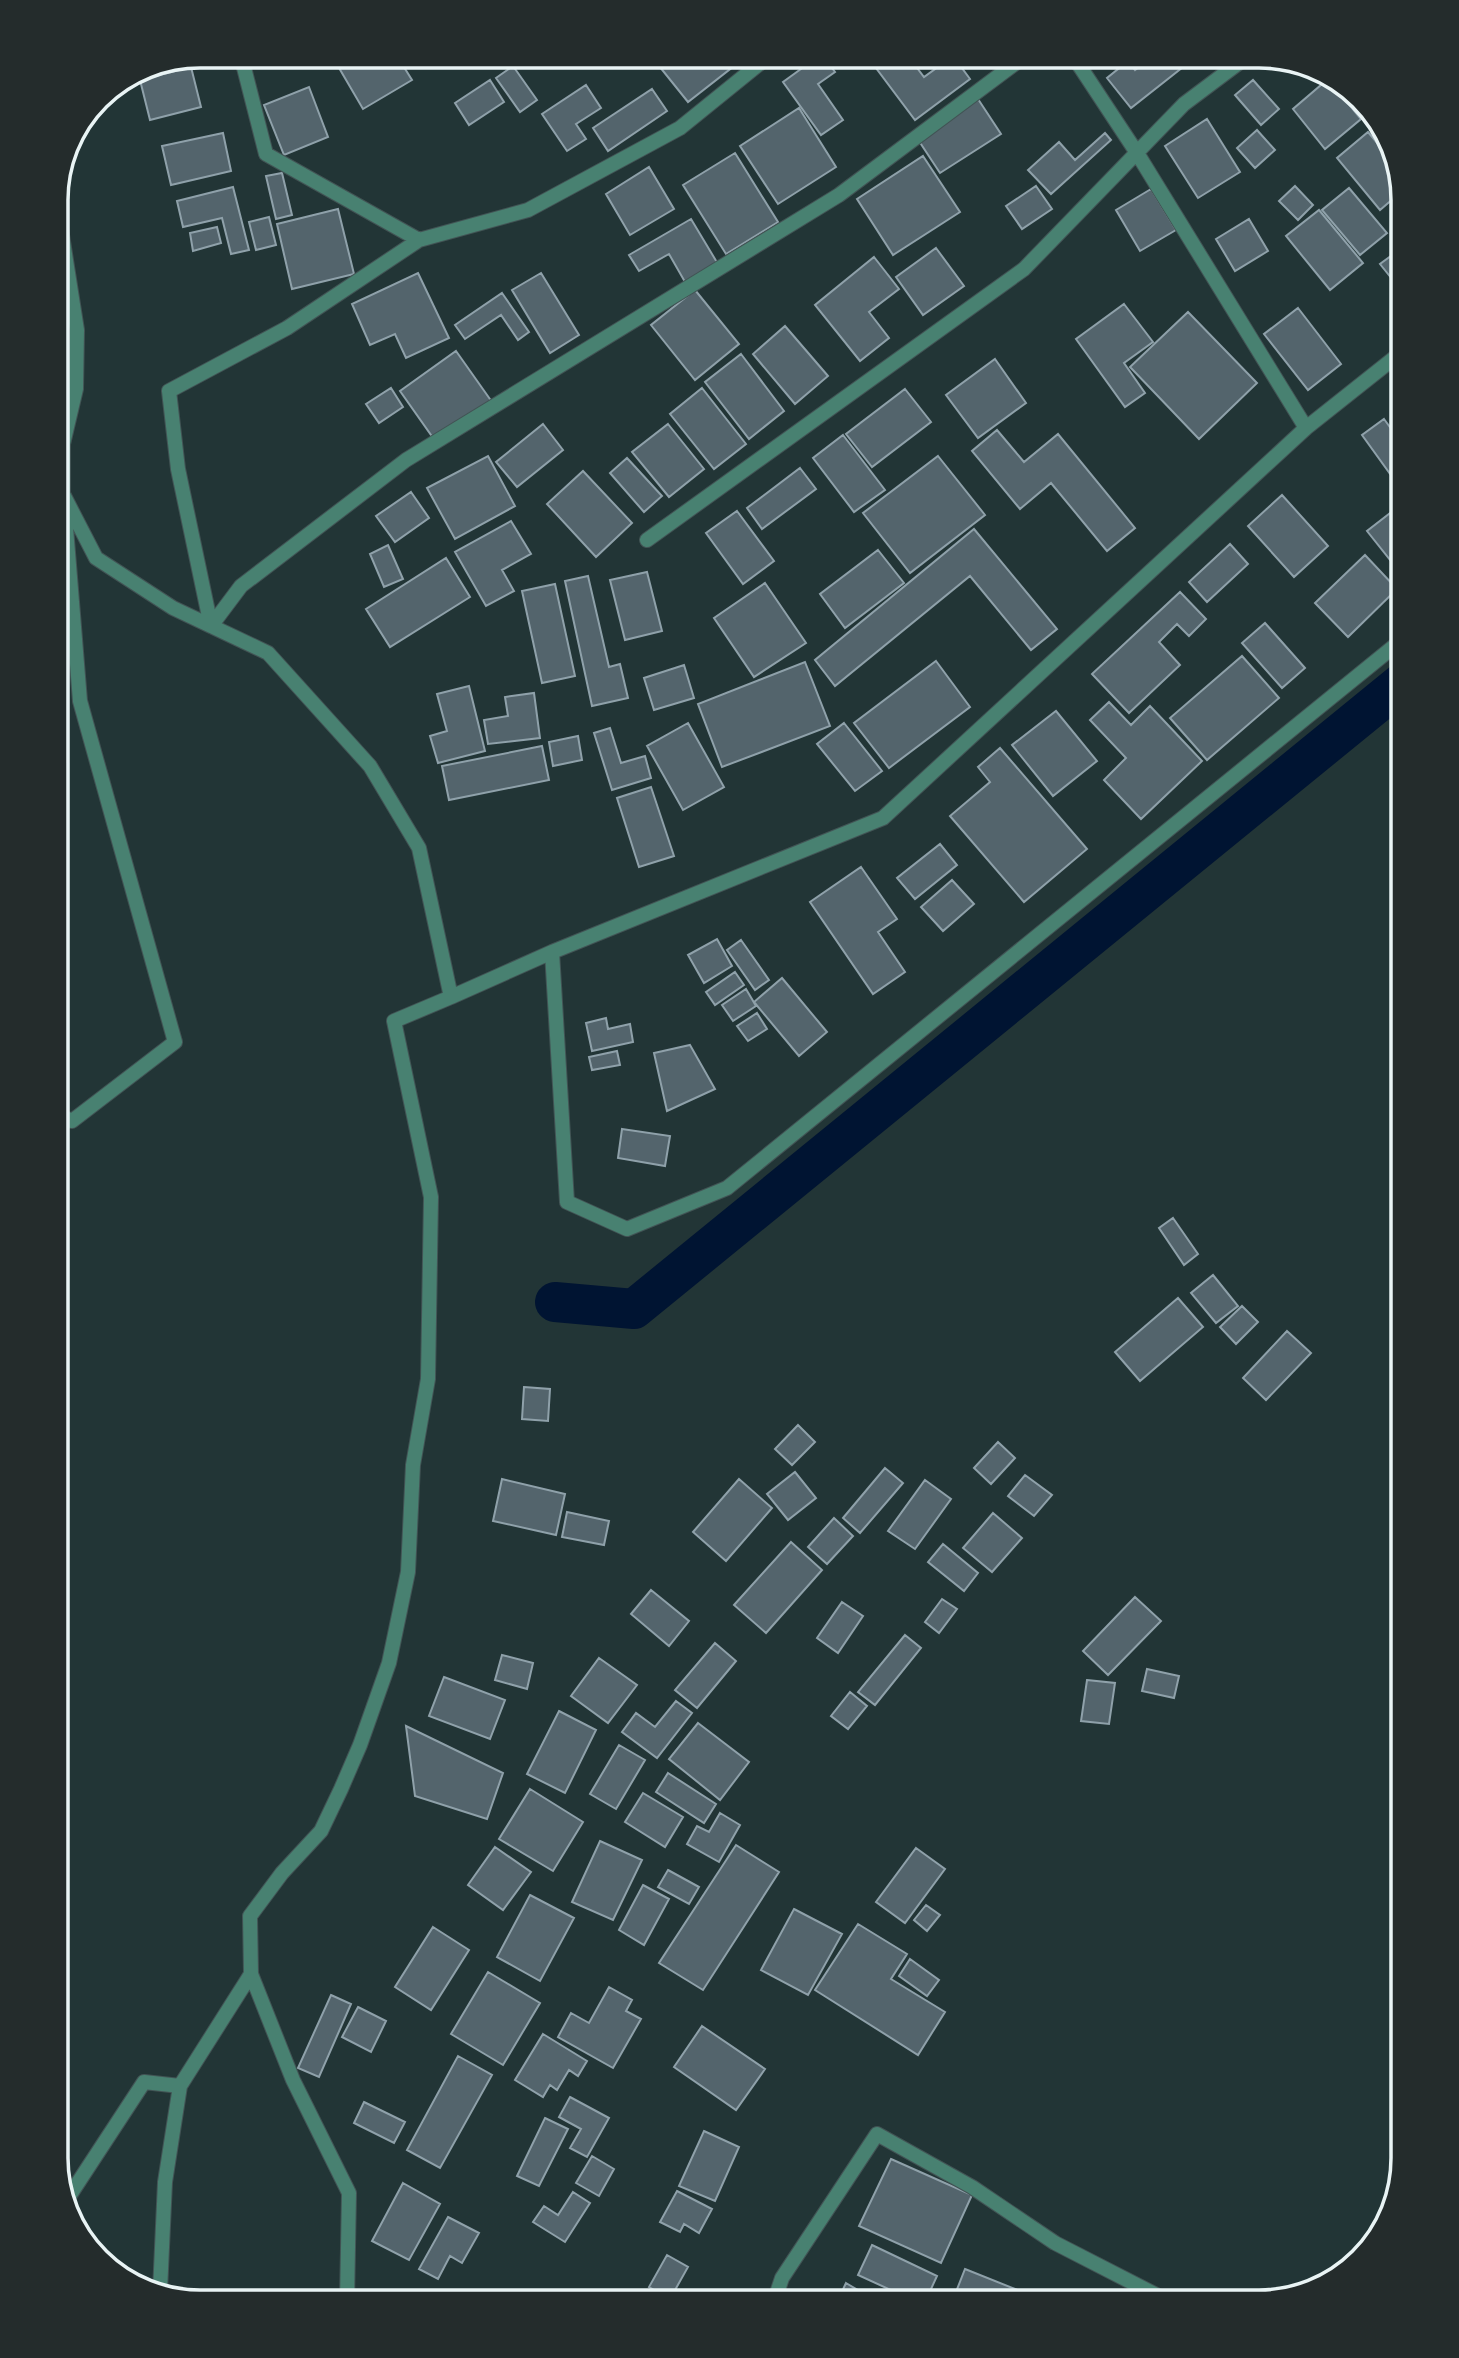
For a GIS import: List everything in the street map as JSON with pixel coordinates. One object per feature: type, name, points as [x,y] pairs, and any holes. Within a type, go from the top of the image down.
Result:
[{"type":"street","points":[[244,68],[267,153],[419,240]]},
{"type":"street","points":[[211,626],[178,469],[169,391],[287,328],[419,240],[528,209],[680,128],[754,69]]},
{"type":"street","points":[[211,626],[241,586],[406,460],[839,195],[1008,69]]},
{"type":"street","points":[[1081,69],[1137,153],[1306,428]]},
{"type":"street","points":[[648,540],[1024,269],[1184,104],[1231,69]]},
{"type":"street","points":[[69,279],[77,330],[76,389],[69,419]]},
{"type":"street","points":[[347,2289],[349,2193],[293,2080],[251,1974],[250,1916],[282,1873],[321,1831],[360,1745],[389,1663],[408,1572],[413,1465],[429,1379],[431,1197],[394,1021],[552,952],[883,818],[1306,428],[1391,361]]},
{"type":"street","points":[[69,506],[96,558],[173,608],[268,653],[370,766],[419,848],[451,997]]},
{"type":"street","points":[[69,565],[80,701],[176,1042],[72,1121],[69,1119]]},
{"type":"street","points":[[552,952],[567,1202],[627,1229],[727,1188],[1391,649]]},
{"type":"street","points":[[160,2284],[165,2182],[180,2086],[251,1974]]},
{"type":"street","points":[[73,2191],[144,2082],[180,2086]]},
{"type":"street","points":[[778,2290],[782,2278],[877,2134],[972,2187],[1055,2243],[1146,2290]]},
{"type":"building","points":[[339,68],[405,68],[412,80],[363,109]]},
{"type":"building","points":[[510,68],[515,68],[537,100],[520,112],[496,78]]},
{"type":"building","points":[[661,68],[731,68],[688,102]]},
{"type":"building","points":[[191,69],[201,107],[150,120],[141,83],[155,76]]},
{"type":"building","points":[[802,69],[832,69],[835,72],[818,84],[843,120],[821,135],[783,82]]},
{"type":"building","points":[[876,69],[918,69],[924,77],[935,69],[962,69],[970,79],[915,120]]},
{"type":"building","points":[[1118,69],[1181,69],[1131,108],[1107,78]]},
{"type":"building","points":[[490,80],[504,102],[469,125],[455,103]]},
{"type":"building","points":[[1253,80],[1279,109],[1261,125],[1235,95]]},
{"type":"building","points":[[586,85],[601,108],[576,124],[586,139],[567,151],[542,114]]},
{"type":"building","points":[[1321,85],[1346,101],[1361,119],[1325,149],[1293,109]]},
{"type":"building","points":[[309,87],[328,137],[284,155],[264,105]]},
{"type":"building","points":[[652,89],[667,111],[608,151],[593,128]]},
{"type":"building","points":[[978,99],[1001,134],[940,173],[917,138]]},
{"type":"building","points":[[799,108],[836,167],[778,204],[740,146]]},
{"type":"building","points":[[1207,119],[1240,172],[1198,198],[1165,146]]},
{"type":"building","points":[[1257,130],[1275,150],[1255,168],[1237,148]]},
{"type":"building","points":[[1368,132],[1378,144],[1384,158],[1391,201],[1380,210],[1337,158]]},
{"type":"building","points":[[223,133],[231,171],[171,185],[162,146]]},
{"type":"building","points":[[1105,133],[1111,140],[1051,194],[1028,170],[1059,142],[1075,160]]},
{"type":"building","points":[[735,153],[778,222],[726,254],[683,185]]},
{"type":"building","points":[[923,156],[960,212],[893,255],[857,199]]},
{"type":"building","points":[[649,167],[674,209],[630,235],[606,194]]},
{"type":"building","points":[[282,173],[292,215],[276,219],[266,176]]},
{"type":"building","points":[[1036,186],[1052,209],[1022,229],[1006,206]]},
{"type":"building","points":[[1295,186],[1313,205],[1298,220],[1279,201]]},
{"type":"building","points":[[233,187],[249,250],[231,254],[222,218],[183,227],[177,201]]},
{"type":"building","points":[[1349,188],[1387,233],[1360,255],[1322,210]]},
{"type":"building","points":[[1151,189],[1176,230],[1140,251],[1116,210]]},
{"type":"building","points":[[338,209],[354,274],[292,289],[277,224]]},
{"type":"building","points":[[1319,210],[1363,263],[1330,290],[1286,236]]},
{"type":"building","points":[[269,217],[276,245],[256,250],[249,222]]},
{"type":"building","points":[[691,219],[718,264],[685,282],[669,254],[639,271],[629,255]]},
{"type":"building","points":[[1249,219],[1268,251],[1235,271],[1216,239]]},
{"type":"building","points":[[217,227],[221,243],[193,251],[190,233]]},
{"type":"building","points":[[936,248],[964,286],[923,315],[896,277]]},
{"type":"building","points":[[1391,256],[1391,278],[1380,264]]},
{"type":"building","points":[[874,257],[899,289],[869,312],[889,338],[860,361],[815,305]]},
{"type":"building","points":[[418,273],[449,338],[406,358],[395,334],[370,345],[352,304]]},
{"type":"building","points":[[541,273],[579,335],[550,353],[512,290]]},
{"type":"building","points":[[695,290],[739,344],[695,380],[651,325]]},
{"type":"building","points":[[502,293],[529,332],[518,340],[501,315],[465,339],[455,325]]},
{"type":"building","points":[[1124,304],[1153,342],[1124,363],[1145,393],[1125,407],[1076,339]]},
{"type":"building","points":[[1298,308],[1341,364],[1308,390],[1264,334]]},
{"type":"building","points":[[1188,312],[1257,383],[1199,439],[1130,367]]},
{"type":"building","points":[[785,326],[828,376],[795,404],[753,354]]},
{"type":"building","points":[[456,351],[492,402],[436,442],[400,391]]},
{"type":"building","points":[[741,354],[784,411],[749,439],[705,382]]},
{"type":"building","points":[[995,359],[1026,403],[978,438],[946,395]]},
{"type":"building","points":[[391,388],[403,407],[379,423],[366,404]]},
{"type":"building","points":[[702,388],[746,444],[714,469],[670,414]]},
{"type":"building","points":[[905,389],[931,422],[872,467],[846,434]]},
{"type":"building","points":[[1384,419],[1391,429],[1391,475],[1362,435]]},
{"type":"building","points":[[543,424],[563,450],[517,487],[496,462]]},
{"type":"building","points":[[668,424],[704,469],[669,497],[632,452]]},
{"type":"building","points":[[997,430],[1024,462],[1058,434],[1135,528],[1107,551],[1051,483],[1020,509],[972,451]]},
{"type":"building","points":[[843,435],[885,490],[854,512],[813,458]]},
{"type":"building","points":[[488,456],[515,506],[455,539],[427,488]]},
{"type":"building","points":[[938,456],[985,515],[910,573],[863,513]]},
{"type":"building","points":[[627,458],[662,496],[644,512],[610,473]]},
{"type":"building","points":[[800,468],[816,489],[762,529],[747,508]]},
{"type":"building","points":[[583,471],[632,523],[596,557],[547,504]]},
{"type":"building","points":[[411,492],[429,518],[395,542],[376,516]]},
{"type":"building","points":[[1282,495],[1328,546],[1294,577],[1248,526]]},
{"type":"building","points":[[737,511],[774,561],[743,584],[706,533]]},
{"type":"building","points":[[1391,512],[1391,561],[1367,531]]},
{"type":"building","points":[[511,521],[531,554],[502,570],[514,591],[486,606],[455,552]]},
{"type":"building","points":[[974,529],[1057,629],[1031,650],[970,576],[835,686],[815,660]]},
{"type":"building","points":[[1230,544],[1248,564],[1207,602],[1189,582]]},
{"type":"building","points":[[388,545],[403,579],[384,587],[370,554]]},
{"type":"building","points":[[878,550],[904,583],[845,628],[820,594]]},
{"type":"building","points":[[1365,555],[1391,583],[1391,595],[1348,637],[1315,603]]},
{"type":"building","points":[[446,558],[470,597],[390,647],[366,609]]},
{"type":"building","points":[[647,572],[662,631],[625,640],[610,580]]},
{"type":"building","points":[[588,576],[609,667],[620,664],[628,698],[592,706],[565,581]]},
{"type":"building","points":[[765,583],[806,643],[754,677],[714,618]]},
{"type":"building","points":[[555,584],[575,676],[542,683],[522,591]]},
{"type":"building","points":[[1180,592],[1206,619],[1189,636],[1177,624],[1159,642],[1180,665],[1129,713],[1092,674]]},
{"type":"building","points":[[1265,623],[1305,668],[1282,688],[1242,643]]},
{"type":"building","points":[[1242,656],[1279,698],[1207,760],[1170,718]]},
{"type":"building","points":[[936,661],[970,707],[889,768],[854,723]]},
{"type":"building","points":[[805,662],[830,726],[722,767],[698,704]]},
{"type":"building","points":[[684,665],[694,698],[654,710],[644,678]]},
{"type":"building","points":[[469,686],[485,751],[438,763],[430,736],[447,731],[437,694]]},
{"type":"building","points":[[534,693],[540,738],[488,744],[484,720],[508,716],[505,697]]},
{"type":"building","points":[[1109,702],[1131,725],[1150,706],[1202,761],[1141,819],[1104,780],[1126,758],[1090,720]]},
{"type":"building","points":[[1056,711],[1097,761],[1053,796],[1012,745]]},
{"type":"building","points":[[688,723],[724,787],[683,810],[647,746]]},
{"type":"building","points":[[844,723],[882,771],[855,791],[817,744]]},
{"type":"building","points":[[610,728],[621,763],[645,756],[651,778],[612,790],[594,733]]},
{"type":"building","points":[[578,736],[582,760],[553,766],[549,742]]},
{"type":"building","points":[[542,746],[549,780],[449,800],[442,766]]},
{"type":"building","points":[[1000,748],[1087,849],[1024,902],[950,816],[990,782],[978,767]]},
{"type":"building","points":[[651,787],[674,856],[639,867],[617,798]]},
{"type":"building","points":[[940,844],[957,865],[915,899],[897,878]]},
{"type":"building","points":[[861,867],[897,919],[878,932],[905,972],[873,994],[810,902]]},
{"type":"building","points":[[952,880],[974,904],[943,931],[921,907]]},
{"type":"building","points":[[717,939],[732,966],[704,983],[688,955]]},
{"type":"building","points":[[741,940],[769,980],[755,990],[727,950]]},
{"type":"building","points":[[735,972],[744,985],[715,1005],[706,992]]},
{"type":"building","points":[[782,978],[827,1032],[799,1056],[754,1002]]},
{"type":"building","points":[[746,989],[756,1006],[733,1021],[722,1005]]},
{"type":"building","points":[[757,1013],[767,1029],[748,1041],[737,1026]]},
{"type":"building","points":[[606,1018],[608,1029],[630,1024],[633,1042],[592,1051],[586,1023]]},
{"type":"building","points":[[690,1045],[715,1089],[667,1111],[654,1053]]},
{"type":"building","points":[[617,1051],[620,1065],[592,1070],[589,1057]]},
{"type":"building","points":[[622,1129],[670,1136],[665,1166],[618,1158]]},
{"type":"building","points":[[1173,1218],[1198,1254],[1184,1265],[1159,1228]]},
{"type":"building","points":[[1213,1275],[1238,1306],[1216,1323],[1191,1293]]},
{"type":"building","points":[[1178,1298],[1203,1327],[1140,1381],[1115,1352]]},
{"type":"building","points":[[1242,1306],[1258,1322],[1236,1344],[1220,1327]]},
{"type":"building","points":[[1287,1331],[1311,1353],[1266,1400],[1243,1378]]},
{"type":"building","points":[[524,1387],[550,1389],[548,1421],[522,1419]]},
{"type":"building","points":[[798,1425],[815,1442],[792,1465],[775,1449]]},
{"type":"building","points":[[998,1442],[1015,1458],[991,1484],[974,1468]]},
{"type":"building","points":[[885,1468],[903,1483],[860,1533],[843,1518]]},
{"type":"building","points":[[795,1472],[816,1498],[788,1520],[767,1494]]},
{"type":"building","points":[[1025,1475],[1052,1495],[1034,1516],[1008,1496]]},
{"type":"building","points":[[502,1479],[565,1494],[556,1535],[493,1521]]},
{"type":"building","points":[[739,1479],[772,1508],[726,1561],[693,1532]]},
{"type":"building","points":[[925,1480],[951,1499],[915,1549],[888,1531]]},
{"type":"building","points":[[567,1512],[609,1521],[604,1545],[562,1537]]},
{"type":"building","points":[[993,1513],[1022,1538],[992,1572],[963,1548]]},
{"type":"building","points":[[834,1518],[853,1536],[827,1564],[808,1547]]},
{"type":"building","points":[[791,1542],[822,1570],[766,1633],[734,1605]]},
{"type":"building","points":[[943,1544],[978,1573],[964,1591],[928,1562]]},
{"type":"building","points":[[651,1590],[689,1621],[669,1646],[631,1614]]},
{"type":"building","points":[[1135,1597],[1161,1621],[1108,1675],[1083,1651]]},
{"type":"building","points":[[942,1599],[957,1609],[939,1633],[925,1622]]},
{"type":"building","points":[[842,1602],[863,1616],[838,1653],[817,1638]]},
{"type":"building","points":[[905,1635],[921,1648],[875,1705],[858,1692]]},
{"type":"building","points":[[715,1643],[736,1661],[697,1708],[675,1690]]},
{"type":"building","points":[[502,1655],[533,1663],[527,1689],[495,1680]]},
{"type":"building","points":[[599,1658],[637,1685],[608,1723],[571,1696]]},
{"type":"building","points":[[1147,1669],[1179,1676],[1174,1698],[1142,1691]]},
{"type":"building","points":[[444,1677],[505,1700],[490,1739],[429,1716]]},
{"type":"building","points":[[1087,1680],[1115,1683],[1109,1724],[1081,1721]]},
{"type":"building","points":[[850,1692],[867,1706],[848,1729],[831,1716]]},
{"type":"building","points":[[676,1701],[692,1713],[657,1758],[622,1732],[636,1713],[655,1727]]},
{"type":"building","points":[[559,1711],[596,1730],[565,1793],[527,1774]]},
{"type":"building","points":[[698,1723],[749,1762],[720,1800],[669,1759]]},
{"type":"building","points":[[406,1726],[503,1773],[487,1819],[415,1796]]},
{"type":"building","points":[[619,1745],[645,1760],[616,1809],[590,1794]]},
{"type":"building","points":[[668,1773],[716,1804],[704,1823],[656,1792]]},
{"type":"building","points":[[530,1789],[583,1822],[553,1871],[499,1839]]},
{"type":"building","points":[[643,1793],[683,1817],[665,1847],[625,1822]]},
{"type":"building","points":[[720,1813],[740,1825],[719,1862],[687,1844],[697,1826],[709,1832]]},
{"type":"building","points":[[600,1841],[642,1860],[613,1920],[572,1902]]},
{"type":"building","points":[[736,1845],[779,1872],[703,1990],[659,1963]]},
{"type":"building","points":[[495,1847],[531,1872],[503,1910],[468,1885]]},
{"type":"building","points":[[916,1848],[945,1869],[905,1923],[876,1902]]},
{"type":"building","points":[[668,1870],[699,1887],[689,1904],[658,1887]]},
{"type":"building","points":[[643,1885],[669,1899],[644,1945],[619,1930]]},
{"type":"building","points":[[530,1895],[574,1918],[540,1981],[497,1957]]},
{"type":"building","points":[[926,1905],[940,1915],[927,1931],[914,1920]]},
{"type":"building","points":[[794,1909],[842,1934],[808,1995],[761,1970]]},
{"type":"building","points":[[858,1924],[907,1954],[891,1979],[945,2012],[918,2055],[815,1990]]},
{"type":"building","points":[[433,1927],[469,1950],[431,2010],[395,1987]]},
{"type":"building","points":[[910,1959],[939,1980],[927,1996],[899,1976]]},
{"type":"building","points":[[488,1972],[540,2003],[503,2065],[451,2034]]},
{"type":"building","points":[[609,1987],[632,2000],[626,2011],[641,2019],[613,2068],[558,2037],[571,2013],[589,2023]]},
{"type":"building","points":[[331,1995],[351,2004],[319,2077],[298,2068]]},
{"type":"building","points":[[358,2007],[386,2021],[371,2052],[342,2037]]},
{"type":"building","points":[[702,2026],[765,2069],[736,2110],[674,2067]]},
{"type":"building","points":[[543,2034],[587,2061],[578,2076],[569,2070],[557,2090],[550,2085],[543,2097],[515,2080]]},
{"type":"building","points":[[458,2056],[492,2075],[440,2168],[407,2150]]},
{"type":"building","points":[[570,2097],[609,2118],[587,2157],[570,2148],[581,2129],[559,2117]]},
{"type":"building","points":[[364,2102],[405,2122],[394,2143],[354,2123]]},
{"type":"building","points":[[545,2118],[568,2129],[539,2186],[517,2176]]},
{"type":"building","points":[[704,2131],[739,2147],[715,2201],[679,2186]]},
{"type":"building","points":[[592,2156],[614,2169],[599,2196],[576,2183]]},
{"type":"building","points":[[891,2159],[972,2195],[941,2263],[859,2226]]},
{"type":"building","points":[[403,2183],[440,2204],[409,2260],[372,2241]]},
{"type":"building","points":[[677,2191],[712,2209],[699,2233],[684,2224],[680,2232],[660,2222]]},
{"type":"building","points":[[573,2192],[590,2203],[565,2242],[533,2222],[544,2206],[558,2215]]},
{"type":"building","points":[[448,2217],[479,2233],[462,2263],[450,2256],[438,2279],[419,2269]]},
{"type":"building","points":[[872,2245],[937,2276],[931,2290],[890,2290],[858,2275]]},
{"type":"building","points":[[667,2255],[688,2267],[675,2289],[649,2287]]},
{"type":"building","points":[[965,2269],[1017,2290],[957,2290]]},
{"type":"building","points":[[846,2283],[857,2290],[843,2290]]},
{"type":"waterway","points":[[555,1302],[634,1309],[1391,692]]}]
